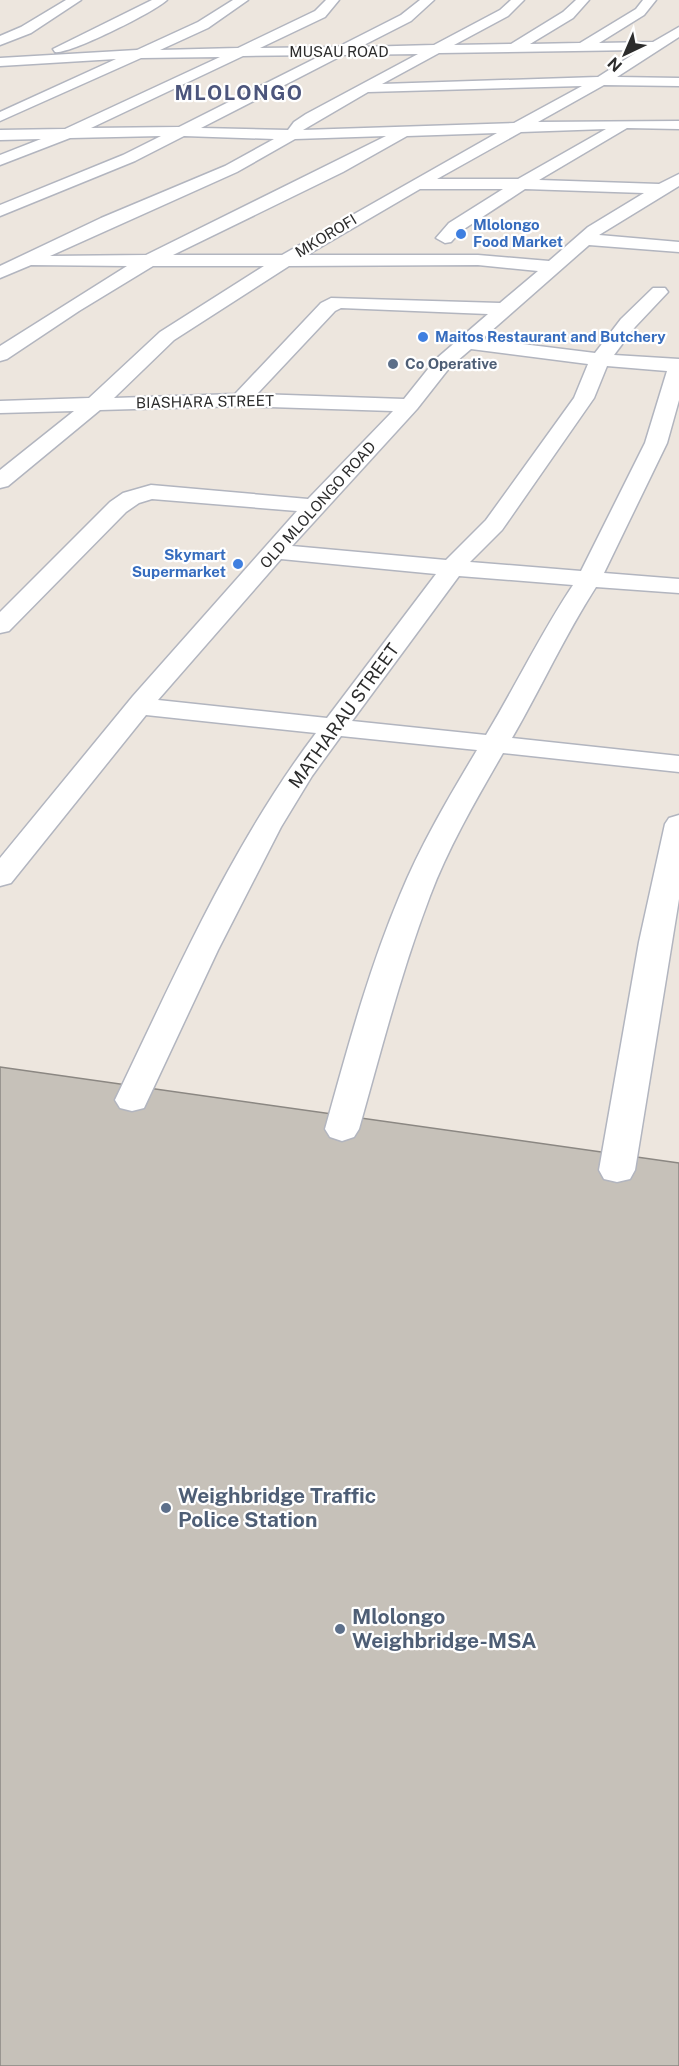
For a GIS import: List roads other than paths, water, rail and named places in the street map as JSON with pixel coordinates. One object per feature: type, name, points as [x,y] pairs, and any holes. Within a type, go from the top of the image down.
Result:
[{"type":"street","points":[[0,41],[26,30],[75,0]]},
{"type":"street","points":[[0,74],[99,33],[161,0]]},
{"type":"street","points":[[0,117],[203,25],[242,0]]},
{"type":"street","points":[[0,160],[71,132],[320,14],[333,0]]},
{"type":"street","points":[[0,212],[129,158],[406,18],[428,0]]},
{"type":"street","points":[[0,273],[30,261],[107,222],[231,169],[292,135],[299,125],[311,117],[438,51],[504,13],[518,0]]},
{"type":"street","points":[[413,103],[568,15],[583,0]]},
{"type":"street","points":[[499,97],[640,12],[650,0]]},
{"type":"street","name":"MKOROFI","points":[[0,481],[95,404],[167,336],[323,237],[601,81],[679,31]]},
{"type":"street","name":"MUSAU ROAD","points":[[0,62],[37,58],[138,54],[679,46]]},
{"type":"street","points":[[364,89],[601,81],[679,82]]},
{"type":"street","points":[[445,238],[455,227],[521,184],[627,124],[679,88]]},
{"type":"street","points":[[311,117],[381,117]]},
{"type":"street","points":[[0,135],[183,131],[292,135],[627,124],[679,125]]},
{"type":"street","points":[[0,355],[64,311],[147,262],[313,178],[357,159],[402,133]]},
{"type":"street","points":[[417,184],[670,184]]},
{"type":"street","name":"OLD MLOLONGO ROAD","points":[[0,877],[140,706],[314,506],[410,405],[442,363],[502,309],[551,256],[579,243],[670,184]]},
{"type":"street","points":[[323,237],[356,237]]},
{"type":"street","points":[[423,238],[468,239]]},
{"type":"street","points":[[579,243],[679,247]]},
{"type":"street","points":[[30,261],[478,260],[551,256]]},
{"type":"street","name":"MATHARAU STREET","points":[[167,1105],[116,1098],[202,950],[267,828],[299,774],[453,568],[494,525],[584,398],[600,360],[628,323],[659,292],[657,287],[673,265]]},
{"type":"street","points":[[659,292],[679,296]]},
{"type":"street","points":[[241,400],[328,307],[338,302],[502,309]]},
{"type":"street","points":[[342,1129],[379,997],[415,895],[448,823],[530,684],[555,631],[590,578],[656,443],[679,366],[600,360],[464,342]]},
{"type":"street","name":"BIASHARA STREET","points":[[0,407],[241,400],[410,405]]},
{"type":"street","points":[[0,626],[118,507],[131,498],[151,492],[185,493],[314,506]]},
{"type":"street","points":[[275,550],[453,568],[679,586]]},
{"type":"street","points":[[140,706],[495,742],[679,764]]},
{"type":"street","points":[[582,1165],[632,1172],[655,942],[679,824]]},
{"type":"street","points":[[307,1124],[376,1134]]},
{"type":"place","name":"Mlolongo Food Market","points":[[461,234]]},
{"type":"place","name":"Maitos Restaurant and Butchery","points":[[423,337]]},
{"type":"place","name":"Co Operative","points":[[393,364]]},
{"type":"place","name":"Skymart Supermarket","points":[[238,564]]},
{"type":"place","name":"Weighbridge Traffic Police Station","points":[[166,1508]]},
{"type":"place","name":"Mlolongo Weighbridge-MSA","points":[[340,1629]]},
{"type":"district","name":"MLOLONGO","points":[[239,93]]}]
